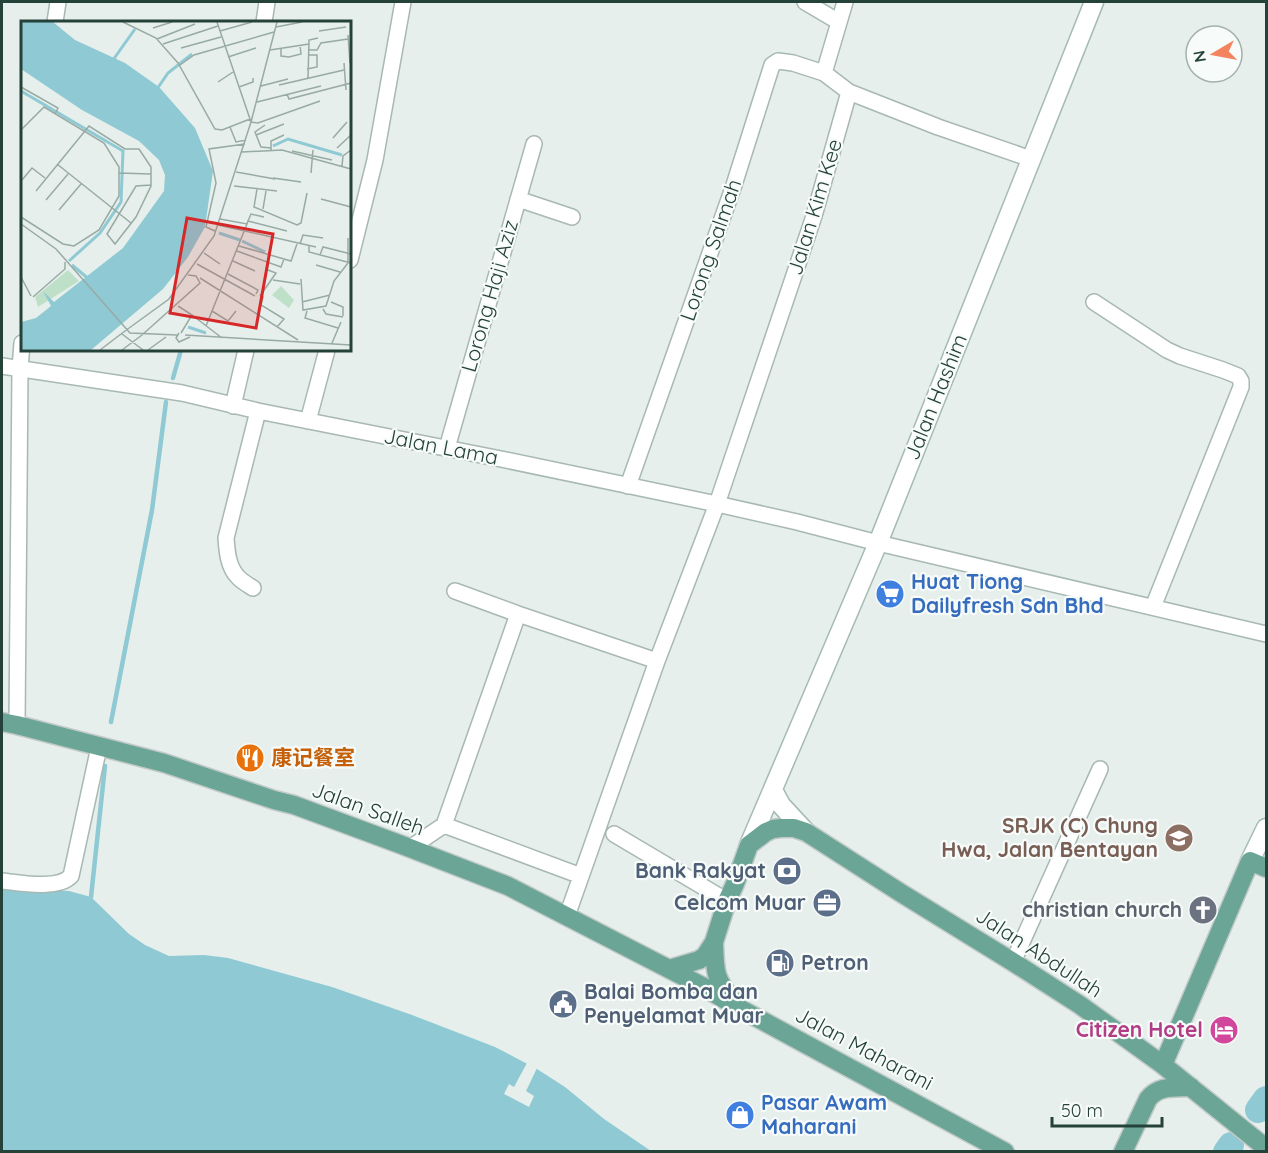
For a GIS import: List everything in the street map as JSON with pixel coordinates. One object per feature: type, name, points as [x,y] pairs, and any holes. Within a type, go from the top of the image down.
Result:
[{"type":"main road","name":"Jalan Salleh","points":[[9,723],[164,763],[294,806],[410,848],[508,886],[669,969]]},
{"type":"main road","points":[[669,969],[694,963],[705,956],[714,942],[749,845],[773,829],[794,828],[806,832]]},
{"type":"main road","name":"Jalan Abdullah","points":[[806,832],[1080,1005],[1163,1065],[1266,1148]]},
{"type":"main road","points":[[1163,1065],[1258,865]]},
{"type":"main road","points":[[714,942],[720,985],[737,1007]]},
{"type":"main road","name":"Jalan Maharani","points":[[669,969],[1005,1152]]},
{"type":"main road","points":[[1123,1152],[1148,1099],[1154,1092],[1162,1088],[1191,1087]]},
{"type":"street","points":[[55,21],[58,2]]},
{"type":"street","points":[[264,21],[267,2]]},
{"type":"street","points":[[351,256],[375,160],[403,2]]},
{"type":"street","points":[[805,2],[839,22]]},
{"type":"street","points":[[845,2],[824,73],[849,92],[938,127],[1031,159]]},
{"type":"street","name":"Jalan Hashim","points":[[749,845],[878,543],[1094,2]]},
{"type":"street","name":"Lorong Salmah","points":[[628,486],[734,185],[772,65],[778,61],[793,63],[824,73]]},
{"type":"street","name":"Jalan Kim Kee","points":[[567,916],[657,661],[717,504],[814,216],[849,92]]},
{"type":"street","name":"Lorong Haji Aziz","points":[[447,448],[534,144]]},
{"type":"street","points":[[518,199],[572,217]]},
{"type":"street","points":[[1094,302],[1167,350],[1224,370],[1238,376],[1241,381],[1241,387],[1153,608]]},
{"type":"street","points":[[9,723],[21,351]]},
{"type":"street","points":[[233,406],[246,351]]},
{"type":"street","points":[[308,421],[327,351]]},
{"type":"street","name":"Jalan Lama","points":[[2,366],[182,393],[233,406],[717,504],[1266,634]]},
{"type":"street","points":[[253,588],[237,576],[230,563],[226,538],[258,411]]},
{"type":"street","points":[[455,591],[657,661]]},
{"type":"street","points":[[410,848],[444,825],[518,614]]},
{"type":"street","points":[[2,881],[54,884],[67,880],[71,876],[99,747]]},
{"type":"street","points":[[1013,962],[1100,770]]},
{"type":"street","points":[[773,790],[781,806],[806,832]]},
{"type":"street","points":[[444,825],[581,876]]},
{"type":"street","points":[[1258,865],[1266,828]]},
{"type":"street","points":[[614,834],[727,901]]},
{"type":"water","points":[[2,886],[69,891],[91,897],[129,934],[145,945],[169,956],[204,955],[228,958],[332,987],[495,1047],[565,1087],[604,1119],[651,1151],[2,1151]]},
{"type":"pier","points":[[528,1061],[538,1066],[526,1091],[534,1096],[529,1107],[504,1094],[509,1084],[514,1087]]},
{"type":"waterway","points":[[173,378],[181,351]]},
{"type":"waterway","points":[[111,722],[152,510],[166,402]]},
{"type":"waterway","points":[[91,897],[105,766]]},
{"type":"waterway","points":[[1258,1110],[1266,1099]]},
{"type":"waterway","points":[[1226,1152],[1231,1145]]},
{"type":"place","name":"Huat Tiong Dailyfresh Sdn Bhd","points":[[890,594]]},
{"type":"place","name":"康记餐室","points":[[250,758]]},
{"type":"place","name":"SRJK (C) Chung Hwa, Jalan Bentayan","points":[[1179,838]]},
{"type":"place","name":"Bank Rakyat","points":[[787,871]]},
{"type":"place","name":"Celcom Muar","points":[[827,903]]},
{"type":"place","name":"christian church","points":[[1203,910]]},
{"type":"place","name":"Petron","points":[[780,963]]},
{"type":"place","name":"Balai Bomba dan Penyelamat Muar","points":[[563,1004]]},
{"type":"place","name":"Citizen Hotel","points":[[1224,1030]]},
{"type":"place","name":"Pasar Awam Maharani","points":[[740,1115]]}]
